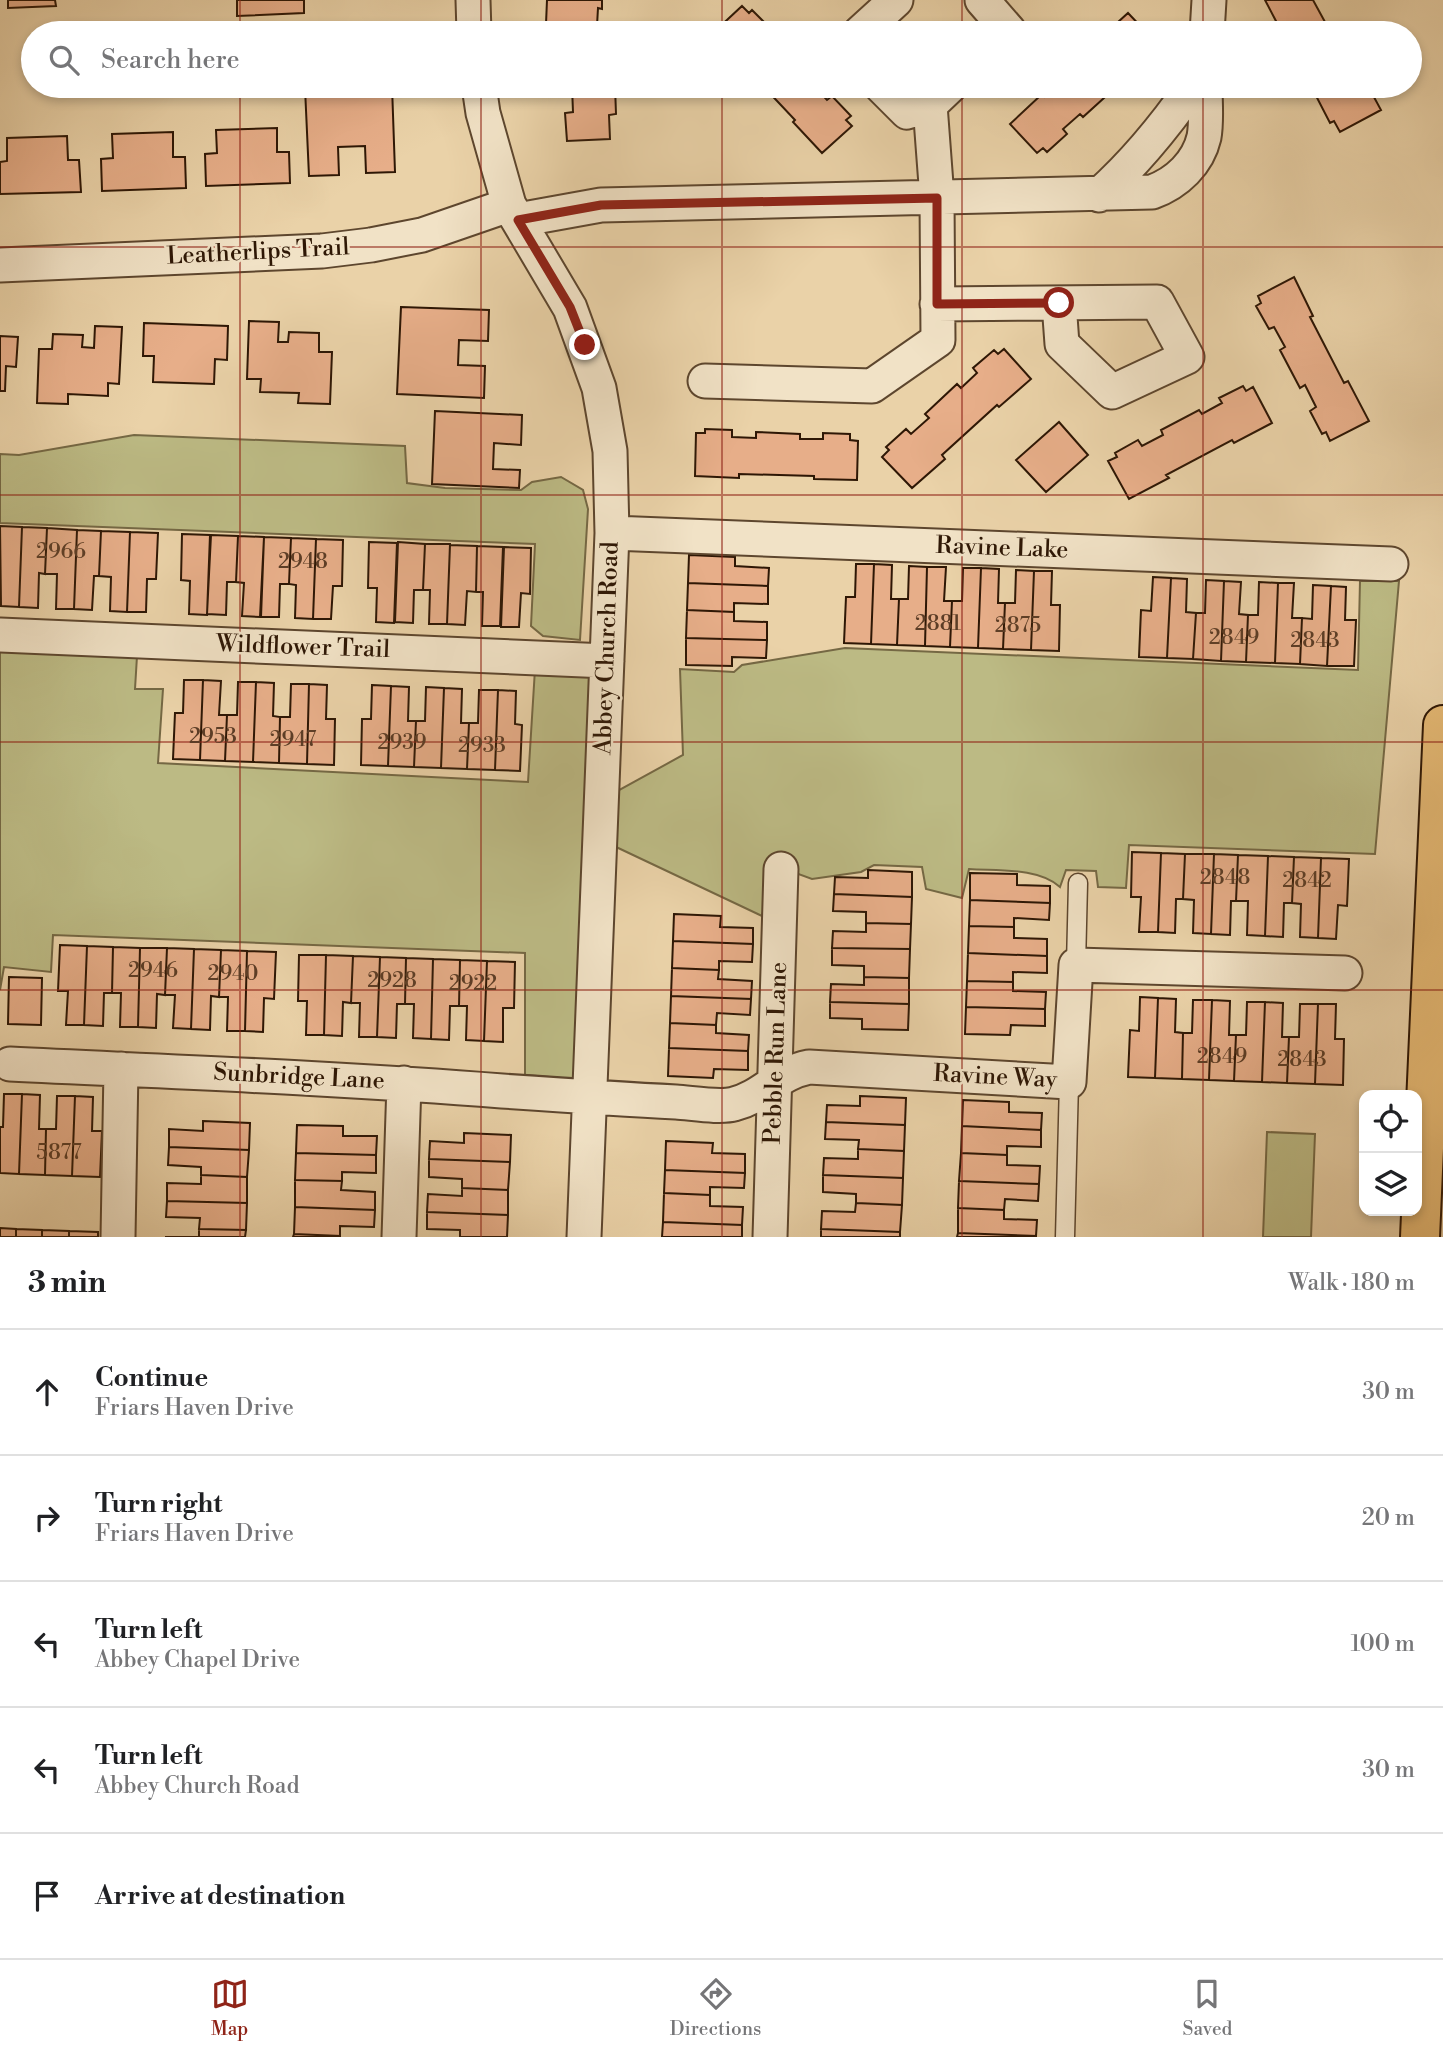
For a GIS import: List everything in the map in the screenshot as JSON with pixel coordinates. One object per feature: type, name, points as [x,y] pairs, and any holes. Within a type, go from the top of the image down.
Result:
[{"type":"main road","points":[[1420,1237],[1443,725]]},
{"type":"street","points":[[472,0],[473,21]]},
{"type":"street","points":[[873,21],[897,0]]},
{"type":"street","points":[[982,0],[1000,21]]},
{"type":"street","points":[[1208,21],[1209,0]]},
{"type":"street","name":"Abbey Church Road","points":[[481,98],[514,212],[570,307],[599,388],[610,451],[612,533],[584,1237]]},
{"type":"street","points":[[893,98],[907,112],[934,98]]},
{"type":"street","points":[[705,381],[872,386],[938,340],[937,198],[940,98]]},
{"type":"street","points":[[1099,195],[1130,168],[1185,98]]},
{"type":"street","name":"Leatherlips Trail","points":[[0,265],[322,251],[422,235],[514,212],[601,205],[1152,192],[1179,177],[1194,159],[1204,137],[1206,98]]},
{"type":"street","points":[[937,304],[1059,303]]},
{"type":"street","name":"Ravine Lake","points":[[612,533],[1391,564]]},
{"type":"street","name":"Wildflower Trail","points":[[0,635],[607,661]]},
{"type":"street","name":"Pebble Run Lane","points":[[770,1237],[781,869]]},
{"type":"street","points":[[1076,965],[1345,973]]},
{"type":"street","name":"Ravine Way","points":[[589,1098],[732,1105],[757,1095],[775,1080],[794,1070],[809,1067],[1069,1082],[1076,965]]},
{"type":"street","name":"Sunbridge Lane","points":[[9,1064],[404,1083],[589,1098]]},
{"type":"street","points":[[118,1237],[121,1069]]},
{"type":"street","points":[[399,1237],[404,1083]]},
{"type":"lane","points":[[1076,965],[1078,883]]},
{"type":"lane","points":[[1065,1237],[1069,1082]]},
{"type":"shaded area","points":[[134,435],[405,446],[407,483],[445,488],[521,490],[532,482],[561,477],[583,490],[588,509],[580,640],[543,636],[531,626],[535,544],[0,523],[0,454],[19,455]]},
{"type":"shaded area","points":[[1360,581],[1399,581],[1375,854],[1129,845],[1126,888],[1098,887],[1096,871],[1066,870],[1060,887],[1041,876],[1029,873],[969,869],[962,898],[926,889],[922,867],[874,865],[861,872],[812,879],[774,865],[762,916],[614,846],[610,795],[683,755],[680,669],[734,672],[742,665],[845,648],[1358,670]]},
{"type":"shaded area","points":[[0,651],[137,656],[135,689],[163,689],[158,763],[528,782],[535,669],[591,672],[574,1079],[525,1075],[525,953],[53,935],[51,972],[4,967],[0,990]]},
{"type":"shaded area","points":[[1267,1132],[1315,1134],[1311,1237],[1263,1237]]},
{"type":"building","points":[[8,0],[55,0],[56,6],[8,8]]},
{"type":"building","points":[[237,0],[304,0],[304,13],[237,16]]},
{"type":"building","points":[[547,0],[602,0],[602,9],[598,8],[597,21],[546,21]]},
{"type":"building","points":[[1265,0],[1313,0],[1324,21],[1276,21]]},
{"type":"building","points":[[742,6],[749,13],[752,10],[763,21],[726,21]]},
{"type":"building","points":[[1128,13],[1136,21],[1119,21]]},
{"type":"building","points":[[305,98],[392,98],[395,172],[366,173],[365,146],[338,147],[339,175],[309,176]]},
{"type":"building","points":[[572,98],[615,98],[616,114],[609,115],[610,139],[567,141],[565,113],[573,112]]},
{"type":"building","points":[[774,98],[834,98],[851,116],[846,120],[852,126],[822,153],[793,122],[795,120]]},
{"type":"building","points":[[1038,98],[1104,98],[1083,117],[1080,114],[1063,129],[1067,134],[1047,152],[1043,148],[1037,153],[1010,124]]},
{"type":"building","points":[[1317,98],[1374,98],[1381,110],[1340,132],[1334,121],[1330,123]]},
{"type":"building","points":[[277,128],[277,152],[289,152],[290,183],[206,186],[205,154],[217,153],[216,130]]},
{"type":"building","points":[[173,132],[173,157],[185,157],[186,188],[102,191],[101,159],[113,158],[112,134]]},
{"type":"building","points":[[67,136],[68,160],[79,160],[81,192],[0,194],[0,162],[7,161],[7,138]]},
{"type":"building","points":[[1294,277],[1313,316],[1310,317],[1344,383],[1348,381],[1369,421],[1330,441],[1326,432],[1322,434],[1310,411],[1316,407],[1305,385],[1300,388],[1280,350],[1285,347],[1274,327],[1269,329],[1256,306],[1261,303],[1258,296]]},
{"type":"building","points":[[401,307],[489,310],[488,341],[459,340],[458,365],[485,366],[484,398],[397,394]]},
{"type":"building","points":[[249,321],[279,322],[278,342],[288,342],[289,332],[319,333],[319,352],[332,352],[330,404],[298,403],[299,393],[260,392],[261,379],[247,379]]},
{"type":"building","points":[[144,323],[228,326],[227,360],[215,359],[214,384],[153,382],[154,356],[143,356]]},
{"type":"building","points":[[95,326],[122,327],[119,384],[108,383],[108,396],[68,394],[68,404],[37,403],[39,349],[52,349],[53,334],[83,335],[82,347],[94,348]]},
{"type":"building","points":[[0,336],[18,337],[16,367],[6,366],[5,391],[0,391]]},
{"type":"building","points":[[1004,349],[1031,379],[999,407],[997,405],[942,455],[945,459],[912,488],[882,457],[889,450],[886,447],[906,429],[911,434],[929,418],[925,414],[957,384],[961,388],[977,373],[973,368],[994,350],[998,354]]},
{"type":"building","points":[[1243,386],[1246,391],[1253,387],[1272,423],[1234,443],[1232,440],[1166,475],[1169,478],[1129,499],[1108,461],[1117,457],[1115,453],[1138,440],[1142,446],[1163,435],[1161,430],[1199,410],[1202,414],[1222,403],[1219,398]]},
{"type":"building","points":[[435,411],[522,415],[521,445],[494,443],[493,469],[520,470],[519,488],[432,484]]},
{"type":"building","points":[[1059,422],[1088,455],[1046,492],[1016,460]]},
{"type":"building","points":[[705,429],[732,430],[732,437],[756,438],[756,432],[800,434],[800,439],[823,439],[823,433],[850,434],[850,440],[858,441],[857,480],[739,474],[739,478],[695,476],[696,433],[705,433]]},
{"type":"building","points":[[0,526],[22,527],[19,607],[1,606]]},
{"type":"building","points":[[22,527],[47,528],[45,574],[39,573],[38,608],[19,607]]},
{"type":"building","points":[[47,528],[77,530],[74,609],[56,609],[57,574],[45,574]]},
{"type":"building","points":[[77,530],[101,531],[99,576],[94,576],[92,610],[74,609]]},
{"type":"building","points":[[101,531],[130,532],[127,612],[110,611],[111,577],[99,576]]},
{"type":"building","points":[[130,532],[158,533],[156,579],[147,579],[146,612],[127,612]]},
{"type":"building","points":[[182,534],[210,535],[207,615],[189,614],[190,581],[181,580]]},
{"type":"building","points":[[211,535],[238,536],[236,582],[227,582],[226,615],[207,614]]},
{"type":"building","points":[[238,536],[264,537],[260,617],[242,616],[244,583],[236,582]]},
{"type":"building","points":[[264,537],[291,538],[289,584],[280,584],[279,617],[261,617]]},
{"type":"building","points":[[291,538],[316,539],[313,619],[295,618],[296,585],[289,584]]},
{"type":"building","points":[[316,539],[343,540],[342,586],[333,586],[331,619],[313,619]]},
{"type":"building","points":[[369,542],[397,543],[394,623],[376,622],[377,588],[368,588]]},
{"type":"building","points":[[398,542],[425,544],[423,590],[414,590],[413,623],[395,622]]},
{"type":"building","points":[[425,544],[450,544],[447,624],[429,624],[430,590],[423,590]]},
{"type":"building","points":[[450,545],[477,546],[476,592],[467,591],[465,625],[447,624]]},
{"type":"building","points":[[477,546],[503,547],[500,626],[482,626],[483,592],[476,592]]},
{"type":"building","points":[[504,547],[531,548],[530,594],[521,593],[519,627],[501,627]]},
{"type":"building","points":[[689,555],[735,557],[735,566],[769,568],[768,586],[688,583]]},
{"type":"building","points":[[856,564],[874,564],[871,644],[844,643],[846,597],[855,597]]},
{"type":"building","points":[[874,564],[892,565],[891,599],[899,599],[897,645],[871,644]]},
{"type":"building","points":[[909,566],[927,567],[925,646],[897,645],[899,599],[908,599]]},
{"type":"building","points":[[927,567],[946,567],[944,601],[952,601],[950,647],[925,646]]},
{"type":"building","points":[[963,568],[981,568],[978,648],[950,647],[952,601],[962,601]]},
{"type":"building","points":[[981,568],[999,569],[998,603],[1005,603],[1003,649],[978,648]]},
{"type":"building","points":[[1016,570],[1034,571],[1031,650],[1003,649],[1005,603],[1015,603]]},
{"type":"building","points":[[1034,571],[1052,571],[1051,605],[1060,605],[1059,651],[1031,650]]},
{"type":"building","points":[[1153,577],[1171,578],[1167,658],[1139,657],[1141,610],[1151,611]]},
{"type":"building","points":[[1171,578],[1187,579],[1186,612],[1196,613],[1193,659],[1167,658]]},
{"type":"building","points":[[1206,580],[1224,581],[1221,661],[1193,659],[1196,613],[1205,613]]},
{"type":"building","points":[[1224,581],[1241,582],[1239,614],[1248,615],[1246,662],[1221,661]]},
{"type":"building","points":[[1259,582],[1278,583],[1275,663],[1246,662],[1248,615],[1258,615]]},
{"type":"building","points":[[688,583],[768,586],[768,604],[734,603],[734,612],[687,610]]},
{"type":"building","points":[[1278,583],[1294,583],[1292,618],[1302,618],[1300,664],[1275,663]]},
{"type":"building","points":[[1313,585],[1331,586],[1327,666],[1300,664],[1302,618],[1312,619]]},
{"type":"building","points":[[1331,586],[1346,587],[1345,620],[1356,620],[1354,666],[1327,666]]},
{"type":"building","points":[[687,610],[734,612],[734,621],[767,622],[767,640],[686,638]]},
{"type":"building","points":[[686,638],[767,640],[766,658],[732,657],[732,666],[686,665]]},
{"type":"building","points":[[184,680],[203,680],[200,760],[173,759],[175,713],[183,713]]},
{"type":"building","points":[[203,680],[221,681],[219,715],[227,715],[225,761],[200,760]]},
{"type":"building","points":[[238,682],[256,682],[253,762],[225,761],[227,715],[237,715]]},
{"type":"building","points":[[256,682],[274,683],[273,716],[280,717],[279,763],[253,762]]},
{"type":"building","points":[[291,684],[309,684],[307,764],[279,763],[280,717],[290,717]]},
{"type":"building","points":[[309,684],[327,685],[326,719],[335,719],[334,765],[307,764]]},
{"type":"building","points":[[372,685],[391,686],[388,766],[361,765],[362,719],[371,719]]},
{"type":"building","points":[[391,686],[409,687],[408,721],[416,721],[414,767],[388,766]]},
{"type":"building","points":[[426,687],[444,688],[441,768],[414,767],[416,721],[425,721]]},
{"type":"building","points":[[444,688],[462,689],[461,723],[469,723],[467,769],[441,768]]},
{"type":"building","points":[[479,690],[498,690],[495,770],[467,769],[469,723],[478,723]]},
{"type":"building","points":[[498,690],[516,691],[515,724],[522,725],[520,771],[495,770]]},
{"type":"building","points":[[1132,852],[1161,853],[1158,932],[1139,932],[1141,897],[1131,897]]},
{"type":"building","points":[[1161,853],[1185,854],[1183,899],[1176,899],[1175,933],[1158,932]]},
{"type":"building","points":[[1185,854],[1214,854],[1211,934],[1193,933],[1194,900],[1183,899]]},
{"type":"building","points":[[1214,854],[1238,855],[1236,901],[1231,901],[1230,935],[1211,934]]},
{"type":"building","points":[[1238,855],[1268,856],[1265,936],[1247,935],[1248,901],[1236,901]]},
{"type":"building","points":[[1268,856],[1294,857],[1292,903],[1284,903],[1283,937],[1265,936]]},
{"type":"building","points":[[1294,857],[1321,858],[1318,938],[1300,937],[1301,904],[1292,903]]},
{"type":"building","points":[[1321,858],[1349,859],[1347,906],[1338,905],[1336,939],[1318,938]]},
{"type":"building","points":[[868,870],[912,872],[912,897],[834,894],[835,877],[868,878]]},
{"type":"building","points":[[970,873],[1017,874],[1017,885],[1050,886],[1050,903],[970,900]]},
{"type":"building","points":[[834,894],[912,897],[911,924],[866,923],[866,912],[833,911]]},
{"type":"building","points":[[970,900],[1050,903],[1049,920],[1014,918],[1014,927],[969,926]]},
{"type":"building","points":[[674,914],[721,916],[720,927],[753,928],[753,944],[673,941]]},
{"type":"building","points":[[866,923],[911,924],[910,949],[832,948],[833,931],[866,932]]},
{"type":"building","points":[[969,926],[1014,927],[1014,938],[1047,939],[1047,956],[968,953]]},
{"type":"building","points":[[673,941],[753,944],[752,962],[719,961],[719,970],[672,968]]},
{"type":"building","points":[[60,945],[87,946],[84,1025],[66,1025],[68,991],[58,991]]},
{"type":"building","points":[[87,946],[113,947],[112,993],[104,993],[103,1026],[84,1025]]},
{"type":"building","points":[[113,947],[140,948],[138,1027],[120,1027],[121,993],[112,993]]},
{"type":"building","points":[[140,948],[167,948],[165,995],[157,994],[156,1028],[138,1027]]},
{"type":"building","points":[[167,948],[194,949],[191,1029],[173,1028],[175,995],[165,995]]},
{"type":"building","points":[[832,948],[910,949],[909,978],[864,977],[864,966],[832,965]]},
{"type":"building","points":[[194,949],[221,950],[219,997],[211,996],[210,1030],[191,1029]]},
{"type":"building","points":[[221,950],[247,951],[245,1031],[227,1031],[228,997],[219,997]]},
{"type":"building","points":[[247,951],[276,952],[274,999],[264,998],[263,1032],[245,1031]]},
{"type":"building","points":[[968,953],[1047,956],[1047,973],[1013,972],[1013,982],[967,981]]},
{"type":"building","points":[[299,955],[326,955],[324,1035],[306,1035],[307,1001],[298,1001]]},
{"type":"building","points":[[326,955],[353,956],[351,1003],[343,1002],[342,1036],[324,1035]]},
{"type":"building","points":[[353,956],[380,957],[377,1037],[359,1037],[360,1003],[351,1003]]},
{"type":"building","points":[[380,957],[406,958],[405,1004],[397,1004],[396,1038],[377,1037]]},
{"type":"building","points":[[406,958],[433,959],[431,1039],[413,1038],[414,1004],[405,1004]]},
{"type":"building","points":[[433,959],[460,960],[459,1006],[450,1006],[449,1040],[431,1039]]},
{"type":"building","points":[[460,960],[487,961],[484,1041],[466,1040],[467,1006],[459,1006]]},
{"type":"building","points":[[487,961],[515,962],[514,1008],[503,1008],[503,1042],[484,1041]]},
{"type":"building","points":[[672,968],[719,970],[718,979],[752,981],[751,999],[671,996]]},
{"type":"building","points":[[9,977],[42,978],[41,1025],[8,1024]]},
{"type":"building","points":[[864,977],[909,978],[909,1004],[830,1002],[831,984],[864,985]]},
{"type":"building","points":[[967,981],[1013,982],[1013,991],[1046,992],[1045,1009],[966,1007]]},
{"type":"building","points":[[671,996],[751,999],[750,1015],[717,1013],[716,1025],[670,1023]]},
{"type":"building","points":[[1140,997],[1158,998],[1155,1078],[1128,1077],[1130,1030],[1139,1031]]},
{"type":"building","points":[[1158,998],[1176,999],[1175,1032],[1183,1033],[1182,1079],[1155,1078]]},
{"type":"building","points":[[1193,1000],[1212,1000],[1209,1080],[1182,1079],[1183,1033],[1192,1033]]},
{"type":"building","points":[[1212,1000],[1230,1001],[1229,1035],[1236,1035],[1234,1081],[1209,1080]]},
{"type":"building","points":[[830,1002],[909,1004],[908,1030],[862,1029],[862,1019],[830,1018]]},
{"type":"building","points":[[1247,1002],[1265,1002],[1262,1082],[1234,1081],[1236,1035],[1246,1035]]},
{"type":"building","points":[[1265,1002],[1283,1003],[1282,1037],[1289,1037],[1287,1083],[1262,1082]]},
{"type":"building","points":[[1300,1004],[1318,1004],[1315,1084],[1287,1083],[1289,1037],[1299,1037]]},
{"type":"building","points":[[1318,1004],[1336,1004],[1335,1039],[1344,1039],[1343,1085],[1315,1084]]},
{"type":"building","points":[[966,1007],[1045,1009],[1045,1026],[1011,1025],[1010,1035],[965,1034]]},
{"type":"building","points":[[670,1023],[716,1025],[716,1033],[749,1035],[748,1051],[669,1048]]},
{"type":"building","points":[[669,1048],[748,1051],[748,1070],[714,1069],[713,1078],[668,1076]]},
{"type":"building","points":[[4,1094],[22,1094],[19,1174],[0,1173],[0,1127],[3,1127]]},
{"type":"building","points":[[22,1094],[40,1095],[39,1129],[46,1129],[45,1175],[19,1174]]},
{"type":"building","points":[[57,1096],[75,1096],[72,1176],[45,1175],[46,1129],[56,1129]]},
{"type":"building","points":[[75,1096],[93,1097],[92,1131],[102,1131],[100,1177],[72,1176]]},
{"type":"building","points":[[860,1096],[906,1098],[905,1125],[826,1122],[827,1105],[860,1106]]},
{"type":"building","points":[[963,1100],[1009,1102],[1009,1112],[1042,1113],[1041,1130],[962,1126]]},
{"type":"building","points":[[203,1121],[250,1123],[249,1150],[169,1147],[169,1129],[203,1131]]},
{"type":"building","points":[[826,1122],[905,1125],[904,1151],[858,1149],[859,1140],[825,1139]]},
{"type":"building","points":[[297,1125],[343,1126],[343,1136],[377,1136],[376,1155],[296,1153]]},
{"type":"building","points":[[962,1126],[1041,1130],[1041,1147],[1007,1146],[1007,1155],[961,1153]]},
{"type":"building","points":[[464,1133],[511,1135],[510,1162],[429,1159],[430,1141],[464,1143]]},
{"type":"building","points":[[666,1141],[713,1143],[712,1153],[745,1154],[745,1173],[665,1170]]},
{"type":"building","points":[[169,1147],[249,1150],[247,1177],[201,1175],[201,1167],[168,1165]]},
{"type":"building","points":[[858,1149],[904,1151],[903,1178],[823,1175],[824,1158],[858,1159]]},
{"type":"building","points":[[296,1153],[376,1155],[376,1173],[342,1172],[342,1181],[295,1180]]},
{"type":"building","points":[[961,1153],[1007,1155],[1007,1165],[1040,1166],[1039,1184],[959,1181]]},
{"type":"building","points":[[429,1159],[510,1162],[508,1190],[462,1188],[462,1179],[429,1177]]},
{"type":"building","points":[[665,1170],[745,1173],[744,1188],[710,1187],[710,1195],[664,1193]]},
{"type":"building","points":[[201,1175],[247,1177],[247,1203],[167,1201],[167,1183],[201,1184]]},
{"type":"building","points":[[823,1175],[903,1178],[902,1205],[856,1203],[856,1194],[823,1192]]},
{"type":"building","points":[[295,1180],[342,1181],[341,1190],[375,1192],[375,1210],[295,1207]]},
{"type":"building","points":[[959,1181],[1039,1184],[1038,1201],[1005,1199],[1004,1210],[958,1208]]},
{"type":"building","points":[[462,1188],[508,1190],[508,1215],[427,1212],[428,1194],[462,1196]]},
{"type":"building","points":[[664,1193],[710,1195],[710,1206],[743,1207],[742,1225],[663,1222]]},
{"type":"building","points":[[167,1201],[247,1203],[246,1230],[199,1229],[200,1218],[166,1217]]},
{"type":"building","points":[[856,1203],[902,1205],[900,1232],[821,1229],[822,1211],[855,1212]]},
{"type":"building","points":[[295,1207],[375,1210],[374,1227],[340,1226],[340,1236],[294,1234]]},
{"type":"building","points":[[958,1208],[1004,1210],[1004,1219],[1037,1220],[1036,1236],[958,1233]]},
{"type":"building","points":[[427,1212],[508,1215],[507,1237],[460,1237],[460,1230],[427,1229]]},
{"type":"building","points":[[663,1222],[742,1225],[742,1237],[662,1237]]},
{"type":"building","points":[[0,1228],[16,1229],[16,1237],[0,1237]]},
{"type":"building","points":[[16,1229],[42,1230],[42,1237],[16,1237]]},
{"type":"building","points":[[199,1229],[246,1230],[245,1237],[199,1237]]},
{"type":"building","points":[[821,1229],[900,1232],[900,1237],[821,1237]]},
{"type":"building","points":[[42,1230],[69,1231],[69,1237],[42,1237]]},
{"type":"building","points":[[69,1231],[98,1232],[98,1237],[69,1237]]},
{"type":"building","points":[[958,1233],[1036,1236],[1036,1237],[957,1237]]},
{"type":"building","points":[[294,1234],[340,1236],[340,1237],[293,1237]]},
{"type":"route","points":[[585,345],[570,307],[518,220],[601,205],[937,198],[937,304],[1059,303]]}]
